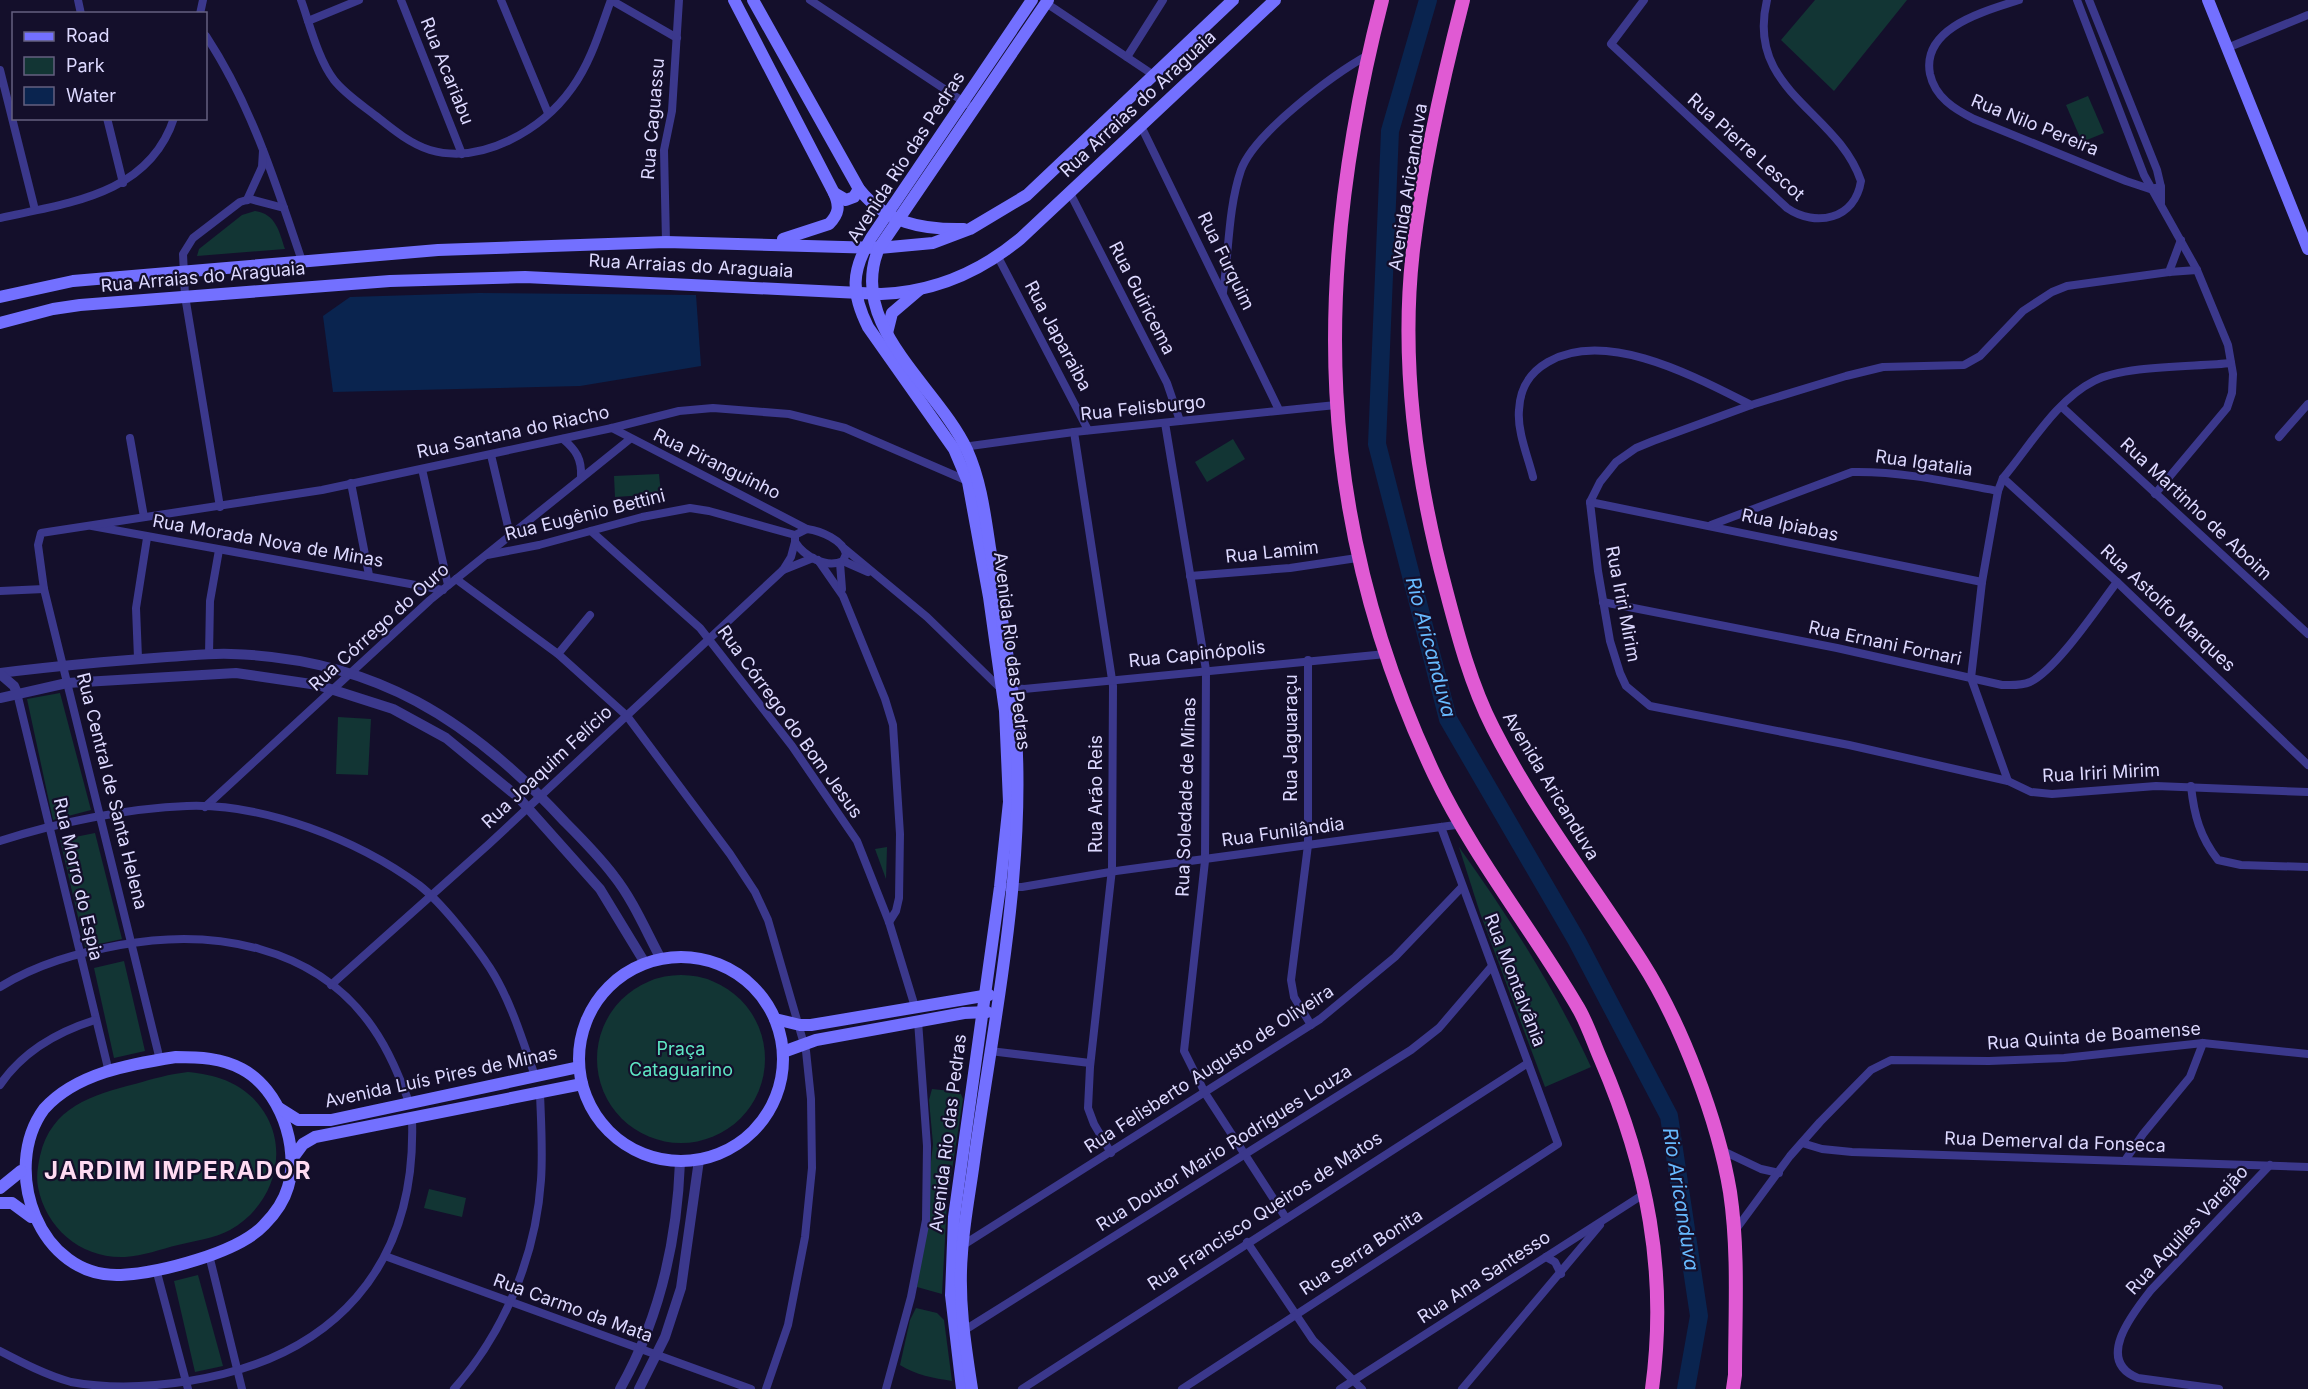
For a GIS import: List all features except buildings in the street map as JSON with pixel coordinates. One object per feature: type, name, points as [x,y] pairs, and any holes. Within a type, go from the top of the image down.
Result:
[{"type":"highway","points":[[1382,0],[1368,55],[1339,233],[1334,338],[1336,405],[1344,484],[1357,558],[1402,702],[1431,768],[1463,824],[1579,1009],[1621,1106],[1647,1192],[1658,1289],[1652,1389]]},
{"type":"highway","name":"Avenida Aricanduva","points":[[1462,0],[1441,90],[1413,253],[1409,365],[1418,465],[1437,557],[1459,640],[1492,726],[1539,807],[1644,964],[1681,1035],[1720,1149],[1730,1192],[1734,1232],[1735,1375],[1733,1389]]},
{"type":"main road","points":[[734,0],[834,193],[838,212],[829,224],[809,232],[764,243]]},
{"type":"main road","points":[[753,0],[859,189],[868,201],[892,217],[934,229],[970,229]]},
{"type":"main road","name":"Avenida Rio das Pedras","points":[[960,448],[868,327],[858,308],[855,282],[865,247],[892,217],[968,105],[1032,0]]},
{"type":"main road","name":"Rua Arraias do Araguaia","points":[[0,297],[73,280],[438,250],[666,242],[879,248],[933,243],[970,229],[1026,195],[1155,76],[1233,0]]},
{"type":"main road","name":"Rua Arraias do Araguaia","points":[[0,323],[53,309],[185,296],[390,281],[525,277],[855,293],[919,290],[940,285],[998,257],[1070,193],[1275,0]]},
{"type":"main road","points":[[2208,0],[2308,249]]},
{"type":"main road","name":"Avenida Rio das Pedras","points":[[968,105],[1047,1]]},
{"type":"main road","points":[[834,193],[846,200],[854,197],[859,189]]},
{"type":"main road","name":"Avenida Rio das Pedras","points":[[892,217],[872,268],[872,293],[876,309],[887,333],[960,448],[974,483],[1019,771],[990,1051],[958,1248]]},
{"type":"main road","points":[[887,333],[892,314],[919,290]]},
{"type":"main road","name":"Avenida Rio das Pedras","points":[[962,1389],[958,1248],[954,1217],[981,1012],[1006,887]]},
{"type":"main road","points":[[661,958],[695,958],[728,969],[756,990],[775,1019],[783,1052],[779,1089],[762,1122],[734,1147],[699,1160],[680,1162],[642,1154],[611,1133],[593,1111],[582,1084],[579,1066],[580,1045],[585,1023],[595,1004],[608,987],[625,973],[661,958]]},
{"type":"main road","points":[[775,1019],[800,1025],[997,994]]},
{"type":"main road","points":[[783,1052],[804,1043],[918,1021],[981,1012],[994,1013]]},
{"type":"main road","points":[[0,1203],[12,1203],[32,1218],[61,1253],[92,1270],[118,1275],[156,1269],[225,1250],[263,1227],[278,1209],[288,1188],[292,1159],[279,1108],[256,1078],[224,1061],[198,1057],[160,1060],[91,1077],[64,1092],[44,1110],[31,1130],[21,1171],[22,1187],[32,1218]]},
{"type":"main road","name":"Avenida Luís Pires de Minas","points":[[279,1108],[298,1120],[315,1122],[579,1066]]},
{"type":"main road","name":"Avenida Luís Pires de Minas","points":[[292,1159],[303,1144],[315,1137],[582,1084]]},
{"type":"main road","points":[[0,1188],[21,1171]]},
{"type":"main road","name":"Avenida Rio das Pedras","points":[[959,1334],[972,1389]]},
{"type":"street","points":[[301,0],[327,68],[334,80],[351,97],[395,131],[427,149],[448,154],[462,154],[497,145],[530,130],[548,113],[572,88],[592,52],[611,0],[677,38]]},
{"type":"street","points":[[308,21],[359,0]]},
{"type":"street","name":"Rua Acariabu","points":[[401,0],[462,154]]},
{"type":"street","points":[[501,0],[548,113]]},
{"type":"street","name":"Rua Caguassu","points":[[666,242],[664,150],[672,111],[679,0]]},
{"type":"street","points":[[810,0],[968,105]]},
{"type":"street","points":[[1127,57],[1163,0]]},
{"type":"street","name":"Rua Pierre Lescot","points":[[1644,0],[1611,44],[1787,208],[1807,218],[1837,216],[1851,206],[1861,181],[1844,146],[1789,92],[1780,77],[1762,34],[1767,0]]},
{"type":"street","name":"Rua Nilo Pereira","points":[[2019,0],[1971,17],[1938,40],[1931,53],[1929,69],[1932,82],[1939,93],[1954,109],[1974,119],[2150,189]]},
{"type":"street","points":[[2077,0],[2150,189],[2161,203],[2197,270],[2228,345],[2231,363],[2232,393],[2227,408],[2155,494]]},
{"type":"street","points":[[2089,0],[2161,187],[2161,203]]},
{"type":"street","points":[[1047,1],[1155,76]]},
{"type":"street","points":[[2227,48],[2308,15]]},
{"type":"street","points":[[2090,36],[2101,32]]},
{"type":"street","points":[[207,38],[235,83],[263,147],[302,261]]},
{"type":"street","points":[[1223,292],[1235,192],[1247,159],[1284,117],[1323,82],[1368,55]]},
{"type":"street","points":[[0,70],[12,118]]},
{"type":"street","points":[[2111,90],[2123,86]]},
{"type":"street","points":[[12,120],[35,210]]},
{"type":"street","points":[[107,120],[123,183]]},
{"type":"street","points":[[0,218],[110,190],[123,183],[164,143],[173,120]]},
{"type":"street","name":"Rua Furquim","points":[[1141,126],[1279,410]]},
{"type":"street","points":[[220,507],[185,296],[182,271],[183,254],[193,238],[225,212],[248,200],[262,167],[263,147]]},
{"type":"street","points":[[2150,189],[2161,187]]},
{"type":"street","name":"Rua Guiricema","points":[[1070,193],[1167,383],[1180,421]]},
{"type":"street","points":[[248,200],[284,208]]},
{"type":"street","points":[[2169,272],[2181,240]]},
{"type":"street","name":"Rua Japaraiba","points":[[998,257],[1088,430]]},
{"type":"street","points":[[1590,502],[1608,471],[1636,448],[1751,405],[1846,376],[1883,368],[1964,365],[1980,356],[2023,311],[2052,292],[2085,282],[2197,270]]},
{"type":"street","points":[[1533,477],[1518,413],[1520,397],[1524,384],[1531,375],[1546,363],[1565,354],[1597,350],[1628,355],[1679,370],[1751,405]]},
{"type":"street","points":[[2008,781],[1971,678],[1982,582],[1998,491],[2003,478],[2062,407],[2094,381],[2107,376],[2231,363]]},
{"type":"street","points":[[2279,437],[2308,404]]},
{"type":"street","name":"Rua Felisburgo","points":[[960,448],[1088,430],[1336,405]]},
{"type":"street","name":"Rua Martinho de Aboim","points":[[2062,407],[2308,634]]},
{"type":"street","name":"Rua Santana do Riacho","points":[[44,532],[220,507],[351,483],[563,439],[679,411],[713,408],[789,414],[845,428],[974,483]]},
{"type":"street","name":"Rua Soledade de Minas","points":[[1165,423],[1206,669],[1205,859],[1184,1044],[1186,1058],[1205,1093],[1286,1218]]},
{"type":"street","name":"Rua Piranguinho","points":[[612,428],[807,529],[828,536],[874,574]]},
{"type":"street","name":"Rua Arão Reis","points":[[1074,432],[1112,680],[1112,872],[1090,1063],[1090,1114],[1111,1153]]},
{"type":"street","points":[[130,438],[144,517]]},
{"type":"street","points":[[563,439],[578,456],[582,466],[581,477]]},
{"type":"street","name":"Rua Córrego do Ouro","points":[[205,807],[446,587],[630,439]]},
{"type":"street","points":[[491,454],[510,535]]},
{"type":"street","points":[[422,469],[446,587]]},
{"type":"street","name":"Rua Igatalia","points":[[1710,525],[1852,472],[1876,472],[1929,478],[1998,491]]},
{"type":"street","name":"Rua Astolfo Marques","points":[[2003,478],[2117,582],[2308,765]]},
{"type":"street","points":[[351,483],[369,575]]},
{"type":"street","name":"Rua Ipiabas","points":[[1590,502],[1982,582]]},
{"type":"street","name":"Rua Iriri Mirim","points":[[1590,502],[1603,602],[1620,673],[1626,686],[1650,706],[1849,745],[2008,781],[2031,792],[2052,794],[2118,788],[2191,786],[2308,792]]},
{"type":"street","name":"Rua Eugênio Bettini","points":[[487,555],[531,547],[642,517],[690,508],[709,511],[795,539]]},
{"type":"street","name":"Rua Morada Nova de Minas","points":[[87,525],[147,538],[446,587]]},
{"type":"street","points":[[807,529],[795,539],[816,559],[843,596],[885,699],[894,731],[900,834],[899,898],[896,911],[889,922]]},
{"type":"street","name":"Rua Córrego do Bom Jesus","points":[[591,531],[700,628],[792,746],[857,841],[889,922],[915,1007]]},
{"type":"street","name":"Rua Central de Santa Helena","points":[[44,532],[39,535],[38,545],[44,589],[160,1060]]},
{"type":"street","points":[[138,658],[136,608],[147,538]]},
{"type":"street","name":"Rua Joaquim Felício","points":[[331,985],[528,808],[783,570],[791,557],[795,539]]},
{"type":"street","points":[[843,596],[841,562],[845,549]]},
{"type":"street","points":[[209,655],[210,601],[219,550]]},
{"type":"street","name":"Rua Lamim","points":[[1190,576],[1290,568],[1357,558]]},
{"type":"street","points":[[816,559],[831,565],[841,562],[874,574],[927,617],[989,679],[1007,688]]},
{"type":"street","name":"Rua Joaquim Felício","points":[[783,570],[816,559]]},
{"type":"street","points":[[456,579],[558,654],[627,717],[730,854],[755,892],[768,920],[804,1043],[811,1099],[811,1195],[788,1325],[766,1389]]},
{"type":"street","name":"Rua Ernani Fornari","points":[[1603,602],[1837,648],[2002,685],[2022,685],[2031,681],[2067,645],[2117,582]]},
{"type":"street","points":[[0,591],[44,589]]},
{"type":"street","points":[[558,654],[590,615]]},
{"type":"street","points":[[0,674],[138,658],[230,654],[274,658],[350,674],[403,694],[436,711],[501,757],[541,795],[615,877],[661,958]]},
{"type":"street","name":"Rua Capinópolis","points":[[1007,688],[1386,654]]},
{"type":"street","name":"Rua Jaguaraçu","points":[[1308,660],[1308,845],[1291,980],[1294,997],[1311,1025]]},
{"type":"street","points":[[0,698],[67,683],[236,673],[285,678],[334,689],[393,709],[446,738],[496,777],[528,808],[600,889],[645,963]]},
{"type":"street","points":[[0,674],[14,686],[17,693]]},
{"type":"street","name":"Rua Morro do Espia","points":[[17,693],[109,1072]]},
{"type":"street","points":[[2191,786],[2198,827],[2207,846],[2218,860],[2234,864],[2308,867]]},
{"type":"street","points":[[0,841],[49,827],[187,806],[260,815],[327,833],[371,855],[420,886],[431,897],[489,967],[512,1009],[535,1076]]},
{"type":"street","name":"Rua Funilândia","points":[[1006,887],[1463,824]]},
{"type":"street","name":"Rua Montalvânia","points":[[1441,827],[1558,1144]]},
{"type":"street","name":"Rua Felisberto Augusto de Oliveira","points":[[958,1248],[1311,1025],[1354,994],[1395,957],[1462,888]]},
{"type":"street","points":[[0,987],[24,972],[79,953],[132,943],[180,938],[236,942],[261,948],[293,961],[331,985],[372,1027],[389,1054],[409,1102]]},
{"type":"street","name":"Rua Doutor Mario Rodrigues Louza","points":[[959,1334],[1425,1040],[1492,966]]},
{"type":"street","points":[[0,1085],[19,1062],[39,1046],[66,1031],[95,1020]]},
{"type":"street","points":[[886,1389],[910,1297],[926,1220],[927,1146],[918,1021]]},
{"type":"street","points":[[2126,1159],[2143,1134],[2190,1077],[2203,1043]]},
{"type":"street","name":"Rua Quinta de Boamense","points":[[1802,1143],[1871,1070],[1891,1060],[1989,1061],[2064,1058],[2203,1043],[2308,1054]]},
{"type":"street","points":[[990,1051],[1090,1063]]},
{"type":"street","name":"Rua Francisco Queiros de Matos","points":[[1022,1389],[1528,1063]]},
{"type":"street","points":[[454,1389],[489,1345],[509,1302],[530,1244],[537,1213],[541,1171],[540,1093]]},
{"type":"street","points":[[0,1351],[43,1372],[72,1382],[130,1387],[187,1385],[265,1361],[298,1345],[332,1321],[358,1296],[385,1256],[404,1213],[410,1180],[412,1119]]},
{"type":"street","points":[[1734,1232],[1802,1143]]},
{"type":"street","name":"Rua Demerval da Fonseca","points":[[1802,1143],[1822,1149],[1852,1152],[2126,1159],[2308,1167]]},
{"type":"street","name":"Rua Serra Bonita","points":[[1182,1389],[1558,1144]]},
{"type":"street","points":[[1720,1149],[1761,1169],[1779,1173]]},
{"type":"street","points":[[639,1389],[656,1355],[681,1288],[699,1160]]},
{"type":"street","points":[[620,1389],[641,1350],[666,1281],[671,1254],[680,1162]]},
{"type":"street","name":"Rua Aquiles Varejão","points":[[2206,1388],[2138,1378],[2121,1369],[2117,1359],[2121,1334],[2134,1311],[2270,1165]]},
{"type":"street","name":"Rua Ana Santesso","points":[[1340,1389],[1647,1192]]},
{"type":"street","points":[[1462,1389],[1606,1218]]},
{"type":"street","points":[[1247,1242],[1294,1315],[1322,1352],[1362,1389]]},
{"type":"street","points":[[209,1255],[242,1389]]},
{"type":"street","name":"Rua Carmo da Mata","points":[[385,1256],[751,1389]]},
{"type":"street","points":[[1546,1257],[1555,1262],[1561,1274]]},
{"type":"street","points":[[156,1269],[187,1385]]},
{"type":"street","points":[[1347,1389],[1352,1381]]},
{"type":"street","points":[[2206,1388],[2219,1389]]},
{"type":"green space","points":[[1815,0],[1907,0],[1834,91],[1781,40]]},
{"type":"green space","points":[[2088,96],[2104,133],[2082,142],[2066,105]]},
{"type":"green space","points":[[255,211],[268,216],[276,224],[285,249],[197,256],[199,249],[242,215]]},
{"type":"green space","points":[[1233,439],[1245,459],[1207,482],[1195,462]]},
{"type":"green space","points":[[659,474],[661,494],[615,497],[614,476]]},
{"type":"green space","points":[[60,693],[91,810],[53,820],[27,699]]},
{"type":"green space","points":[[338,717],[371,719],[368,775],[336,774]]},
{"type":"green space","points":[[95,833],[122,939],[85,947],[60,840]]},
{"type":"green space","points":[[887,847],[886,879],[875,849]]},
{"type":"green space","points":[[1459,847],[1530,954],[1591,1067],[1545,1087],[1480,913]]},
{"type":"green space","points":[[124,961],[145,1051],[114,1058],[94,968]]},
{"type":"green space","name":"Praça Cataguarino","points":[[681,975],[713,981],[728,989],[740,1000],[751,1012],[759,1027],[765,1059],[759,1091],[751,1106],[740,1118],[728,1129],[713,1137],[681,1143],[649,1137],[634,1129],[622,1118],[611,1106],[603,1091],[597,1059],[603,1027],[611,1012],[622,1000],[634,989],[649,981]]},
{"type":"green space","points":[[188,1072],[212,1076],[234,1084],[252,1097],[267,1117],[276,1149],[276,1165],[265,1195],[244,1221],[224,1233],[211,1237],[125,1257],[94,1253],[81,1247],[58,1228],[42,1202],[37,1175],[45,1139],[64,1115],[89,1099],[148,1080]]},
{"type":"green space","points":[[932,1089],[960,1092],[963,1099],[947,1202],[942,1294],[917,1287],[933,1144],[929,1100]]},
{"type":"green space","points":[[429,1189],[466,1198],[462,1217],[424,1208]]},
{"type":"green space","points":[[198,1275],[223,1366],[195,1372],[174,1281]]},
{"type":"green space","points":[[916,1308],[937,1313],[944,1320],[952,1381],[918,1374],[900,1365],[910,1320]]},
{"type":"water","points":[[479,293],[696,295],[701,366],[580,386],[333,392],[323,316],[350,297]]},
{"type":"waterway","name":"Rio Aricanduva","points":[[1428,0],[1390,131],[1377,444],[1448,719],[1577,941],[1669,1116],[1699,1316],[1686,1389]]},
{"type":"district","name":"JARDIM IMPERADOR","points":[[178,1171]]}]
